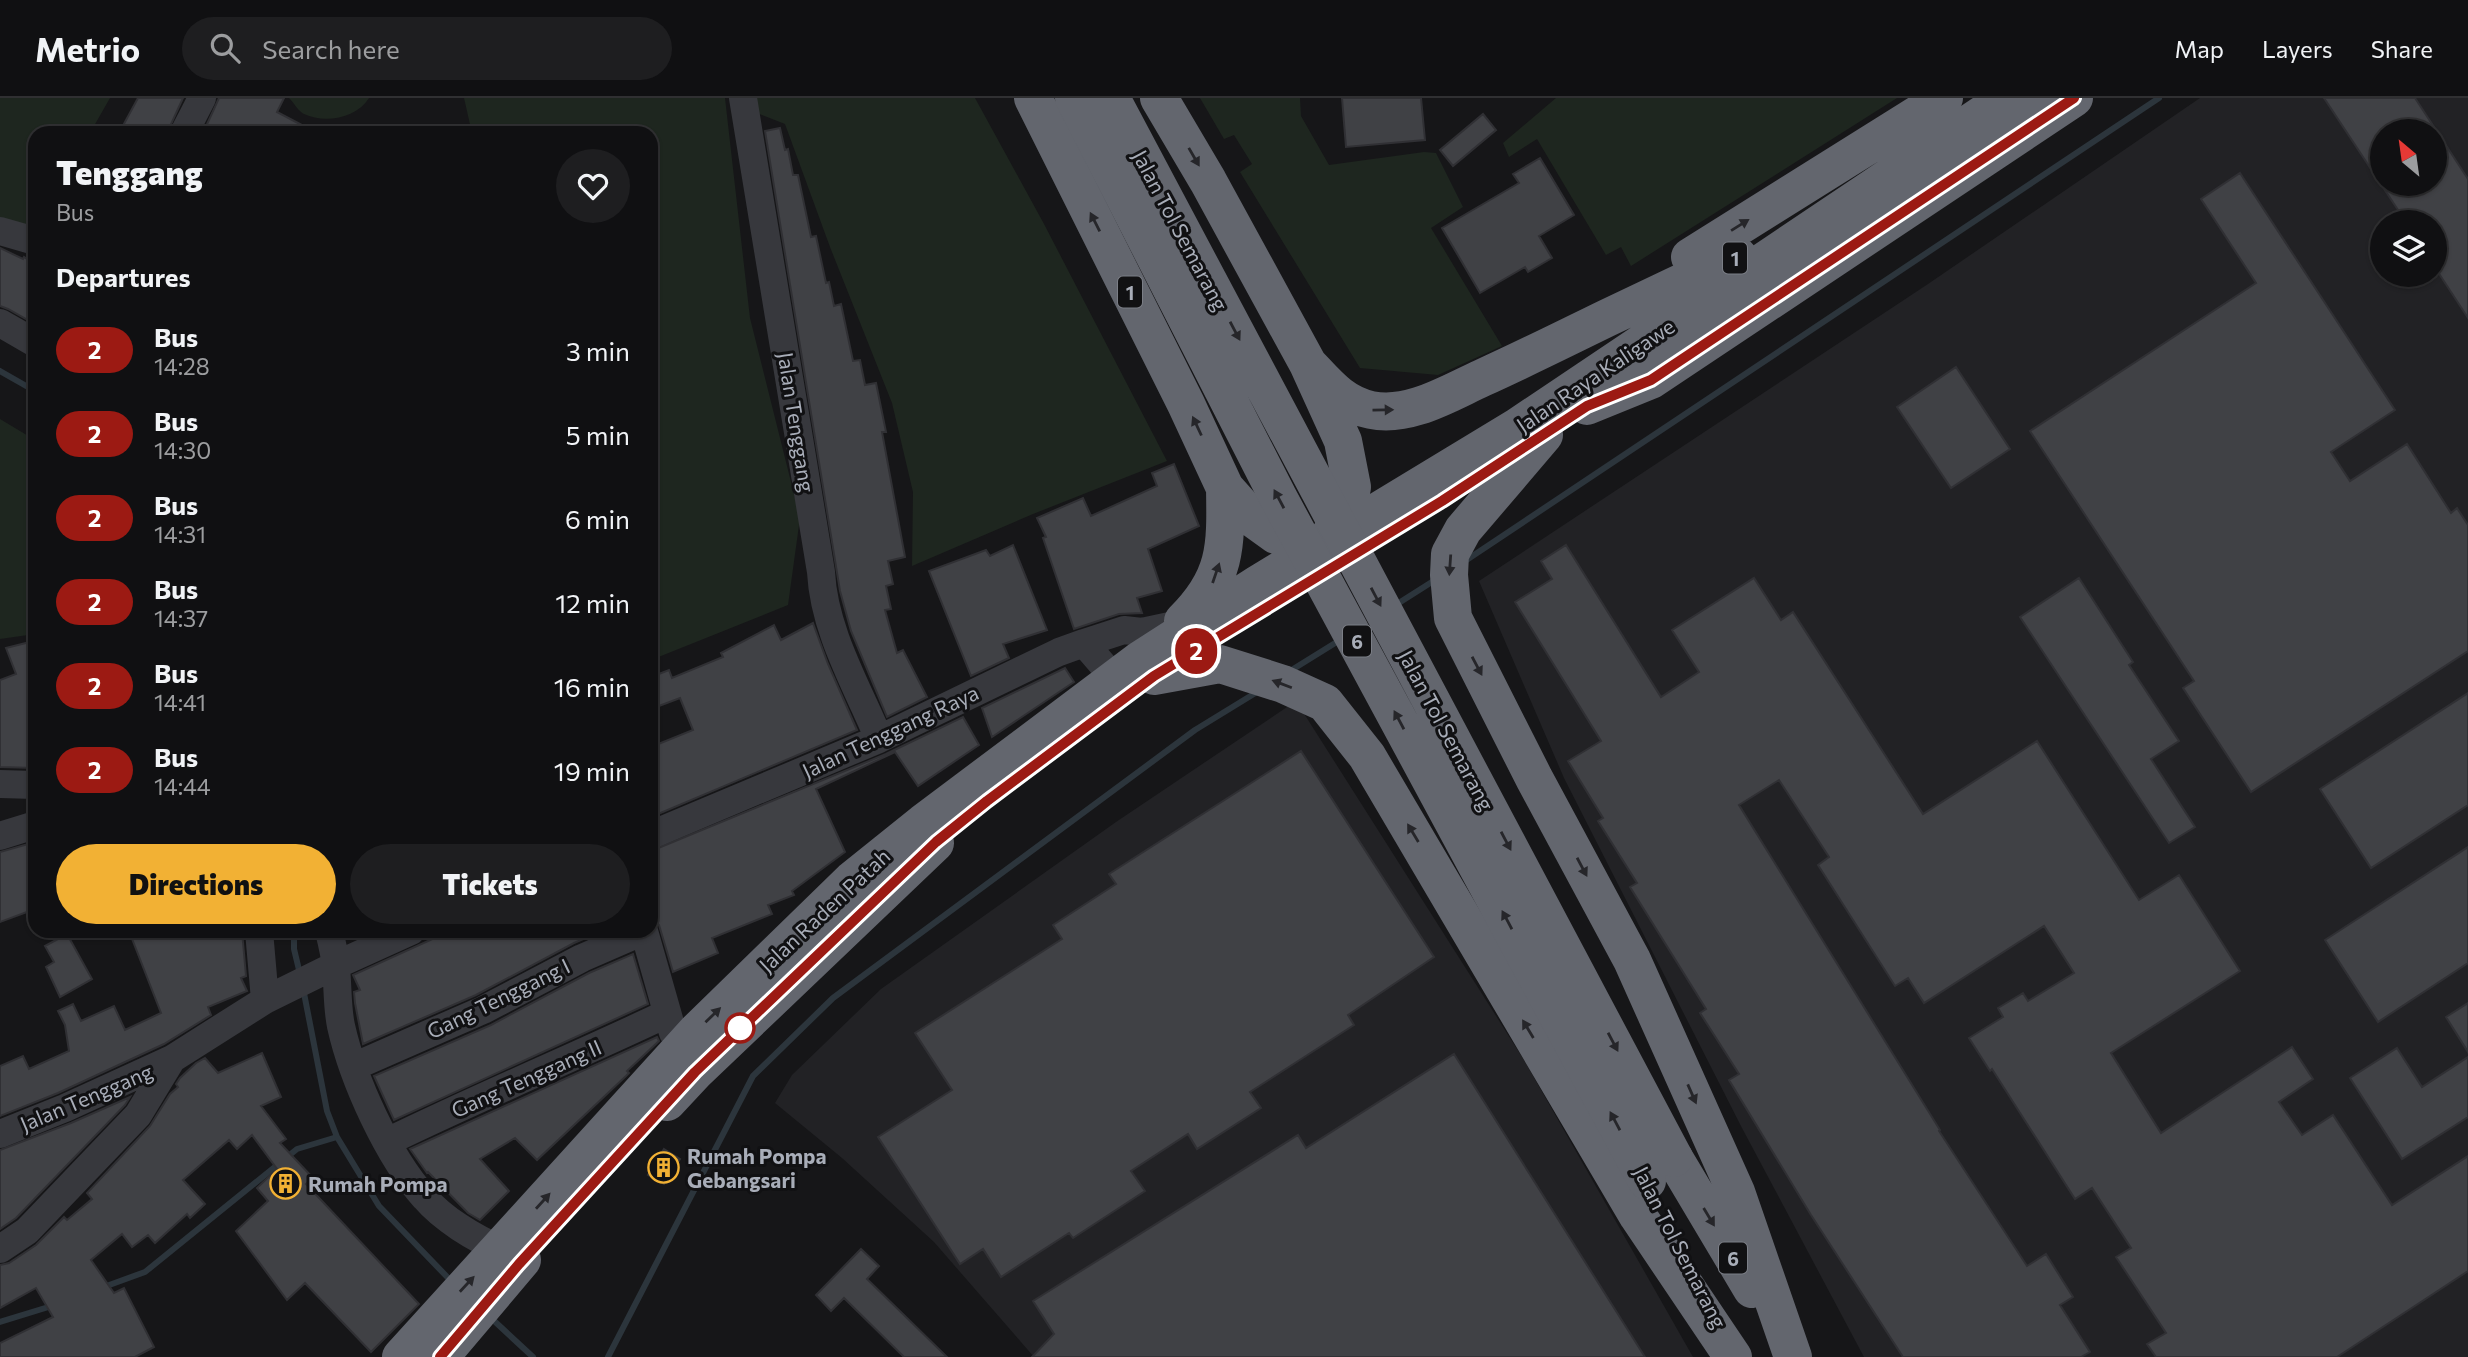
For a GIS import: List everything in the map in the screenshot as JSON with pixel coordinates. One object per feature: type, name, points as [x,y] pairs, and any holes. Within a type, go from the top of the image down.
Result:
[{"type":"highway","name":"1","points":[[1033,98],[1186,404],[1225,488],[1251,517],[1276,535],[1320,547],[1452,516],[1544,435],[2043,98]]},
{"type":"highway","name":"Jalan Tol Semarang","points":[[1073,98],[1278,497],[1661,1169],[1793,1357]]},
{"type":"highway","name":"Jalan Tol Semarang","points":[[1111,98],[1661,1169],[1735,1357]]},
{"type":"highway","name":"1","points":[[1159,98],[1308,363],[1334,394],[1343,400],[1372,410],[1389,411],[1439,398],[1865,195],[2007,98]]},
{"type":"highway","points":[[1604,320],[1614,307],[1727,233],[1944,98]]},
{"type":"highway","points":[[1587,406],[1651,380],[2074,98]]},
{"type":"highway","name":"Jalan Raya Kaligawe","points":[[1320,547],[1517,427],[1865,195]]},
{"type":"highway","points":[[1254,615],[1297,573],[1347,511],[1352,486],[1343,441],[1308,363]]},
{"type":"highway","points":[[1136,672],[1216,580],[1226,540],[1225,488]]},
{"type":"highway","points":[[1452,516],[1450,603],[1453,618],[1534,778],[1632,960],[1736,1192],[1793,1357]]},
{"type":"highway","name":"Jalan Raden Patah","points":[[1136,672],[1452,516]]},
{"type":"highway","name":"Jalan Raden Patah","points":[[401,1357],[446,1336],[505,1255],[687,1060],[936,842],[1136,672],[1258,583],[1320,547]]},
{"type":"highway","points":[[1136,672],[1220,664],[1283,684],[1325,703],[1367,756],[1639,1216],[1735,1357]]},
{"type":"street","points":[[188,126],[202,98]]},
{"type":"street","name":"Jalan Tenggang","points":[[743,98],[795,404],[822,593],[841,653],[880,738]]},
{"type":"street","points":[[0,231],[28,239]]},
{"type":"street","points":[[0,323],[28,339]]},
{"type":"street","name":"Jalan Tenggang Raya","points":[[658,832],[880,738],[1059,652],[1124,630],[1142,632],[1179,624]]},
{"type":"street","points":[[1084,643],[1136,672]]},
{"type":"street","points":[[0,784],[28,785]]},
{"type":"street","points":[[0,836],[28,827]]},
{"type":"street","points":[[261,938],[270,998]]},
{"type":"street","points":[[330,938],[340,1023],[353,1068],[387,1142],[427,1200],[505,1255]]},
{"type":"street","points":[[0,1249],[27,1231],[138,1115],[172,1059],[270,998],[395,938]]},
{"type":"street","name":"Gang Tenggang I","points":[[353,1068],[483,1010],[582,958],[628,938]]},
{"type":"street","points":[[646,938],[666,1014],[687,1060]]},
{"type":"street","name":"Gang Tenggang II","points":[[387,1142],[471,1101],[550,1069],[666,1014]]},
{"type":"street","name":"Jalan Tenggang","points":[[0,1134],[65,1108],[172,1059]]},
{"type":"shaded area","points":[[0,98],[110,98],[94,126],[28,126],[28,229],[0,220]]},
{"type":"shaded area","points":[[289,98],[369,98],[364,105],[349,114],[321,119],[304,114]]},
{"type":"shaded area","points":[[464,98],[725,98],[750,318],[800,518],[788,605],[658,657],[658,126],[470,126]]},
{"type":"shaded area","points":[[753,98],[975,98],[1167,461],[912,566],[913,492],[892,403],[785,124],[757,113]]},
{"type":"shaded area","points":[[1200,98],[1300,98],[1301,116],[1329,165],[1424,152],[1436,153],[1463,207],[1431,228],[1502,346],[1438,375],[1360,368],[1240,172],[1252,164],[1234,135],[1224,139]]},
{"type":"shaded area","points":[[1556,98],[1897,98],[1631,266],[1621,247],[1606,255],[1537,139],[1509,157],[1503,143]]},
{"type":"shaded area","points":[[2200,98],[2468,98],[2468,1357],[1864,1357],[1742,1128],[1564,778],[1479,581],[1928,284]]},
{"type":"shaded area","points":[[0,419],[28,436],[28,635],[0,639]]},
{"type":"shaded area","points":[[1296,701],[1524,1060],[1693,1357],[1034,1357],[934,1242],[842,1158],[775,1103],[792,1075],[881,989],[1116,822]]},
{"type":"building","points":[[138,98],[183,98],[170,126],[123,126]]},
{"type":"building","points":[[219,98],[284,98],[277,112],[304,126],[206,126]]},
{"type":"building","points":[[1342,98],[1421,98],[1425,140],[1346,147]]},
{"type":"building","points":[[2324,98],[2415,98],[2429,119],[2370,119],[2370,168]]},
{"type":"building","points":[[1483,114],[1496,130],[1453,166],[1440,150]]},
{"type":"building","points":[[780,128],[785,150],[788,149],[793,175],[798,175],[811,237],[816,236],[826,283],[829,282],[834,306],[841,304],[853,361],[860,360],[865,385],[876,383],[886,432],[882,432],[905,557],[888,561],[893,584],[886,586],[891,609],[885,610],[897,653],[903,650],[927,697],[887,717],[851,631],[840,591],[765,131]]},
{"type":"building","points":[[2447,147],[2468,179],[2468,318],[2447,286],[2447,210],[2398,210],[2389,196],[2447,196]]},
{"type":"building","points":[[1540,158],[1574,215],[1539,236],[1552,258],[1528,272],[1525,267],[1480,293],[1442,228],[1519,183],[1513,174]]},
{"type":"building","points":[[2240,173],[2395,410],[2331,452],[2350,481],[2407,444],[2451,513],[2457,508],[2468,525],[2468,651],[2251,792],[2183,688],[2194,681],[2030,431],[2256,283],[2201,199]]},
{"type":"building","points":[[0,248],[28,260],[28,320],[0,306]]},
{"type":"building","points":[[1956,367],[2010,449],[1951,488],[1897,407]]},
{"type":"building","points":[[1174,464],[1199,526],[1148,549],[1162,591],[1137,598],[1142,613],[1119,614],[1074,629],[1043,538],[1046,537],[1037,518],[1083,498],[1091,516],[1157,486],[1152,473]]},
{"type":"building","points":[[1013,545],[1047,630],[1003,644],[1009,658],[971,676],[929,571],[986,550],[990,556]]},
{"type":"building","points":[[1566,545],[1661,697],[1699,672],[1672,630],[1754,578],[1781,620],[1793,612],[1923,814],[2037,741],[2139,900],[2179,875],[2240,971],[2111,1053],[2161,1133],[2292,1047],[2313,1079],[2279,1102],[2302,1135],[2333,1115],[2392,1205],[2468,1156],[2468,1271],[2337,1357],[2156,1357],[2147,1344],[2166,1333],[2116,1257],[2131,1248],[2092,1188],[2075,1199],[1992,1069],[1990,1071],[1969,1038],[2003,1017],[1998,1008],[2023,993],[2028,1001],[2074,973],[2044,926],[1924,1003],[1908,978],[1895,986],[1818,865],[1829,857],[1779,780],[1739,805],[1939,1131],[2027,1266],[2046,1254],[2073,1297],[2060,1305],[2090,1352],[2081,1357],[1903,1357],[1811,1215],[1729,1080],[1739,1074],[1700,1013],[1706,1009],[1630,887],[1637,883],[1598,821],[1603,818],[1568,761],[1601,741],[1515,602],[1552,579],[1541,561]]},
{"type":"building","points":[[2079,578],[2133,662],[2129,665],[2179,741],[2151,759],[2195,827],[2169,843],[2020,617]]},
{"type":"building","points":[[813,623],[857,730],[658,814],[658,744],[693,730],[680,698],[658,706],[658,674],[669,670],[672,678],[723,657],[721,653],[774,625],[781,640]]},
{"type":"building","points":[[28,642],[28,768],[0,767],[0,680],[16,674],[6,648]]},
{"type":"building","points":[[1065,668],[1074,682],[992,737],[982,708]]},
{"type":"building","points":[[2468,693],[2468,805],[2371,868],[2320,789]]},
{"type":"building","points":[[963,717],[979,745],[918,786],[895,752],[816,789],[845,852],[792,891],[794,895],[768,905],[772,914],[712,938],[718,953],[673,972],[658,924],[658,848],[886,754]]},
{"type":"building","points":[[1301,751],[1434,957],[1348,1015],[1354,1025],[1250,1092],[1261,1108],[1197,1149],[1188,1134],[1131,1171],[1145,1191],[1073,1238],[1069,1233],[1001,1277],[983,1249],[960,1264],[878,1137],[952,1090],[915,1033],[1062,939],[1053,925],[1116,884],[1109,874]]},
{"type":"building","points":[[28,844],[28,912],[0,922],[0,852]]},
{"type":"building","points":[[2468,847],[2468,963],[2378,1022],[2325,940]]},
{"type":"building","points":[[60,938],[69,938],[92,979],[60,997],[46,967],[54,962],[45,946]]},
{"type":"building","points":[[132,938],[243,938],[246,976],[241,978],[247,991],[208,1007],[211,1015],[164,1044],[58,1093],[0,1116],[0,1066],[23,1056],[29,1069],[69,1051],[65,1025],[58,1011],[73,1004],[81,1021],[114,1006],[125,1030],[161,1013]]},
{"type":"building","points":[[435,938],[586,938],[476,995],[363,1044],[354,992],[360,990],[353,975]]},
{"type":"building","points":[[633,954],[648,1004],[394,1120],[374,1076],[491,1025],[589,973]]},
{"type":"building","points":[[2468,1003],[2468,1052],[2446,1017]]},
{"type":"building","points":[[657,1037],[659,1041],[627,1071],[629,1073],[537,1160],[515,1138],[480,1159],[509,1191],[480,1220],[468,1213],[427,1173],[410,1149]]},
{"type":"building","points":[[2397,1048],[2422,1087],[2468,1057],[2468,1117],[2402,1159],[2350,1078]]},
{"type":"building","points":[[262,1053],[281,1097],[261,1106],[286,1139],[280,1143],[313,1178],[306,1184],[419,1304],[371,1352],[305,1283],[287,1300],[236,1231],[268,1201],[257,1188],[277,1169],[252,1135],[237,1149],[229,1140],[183,1180],[205,1204],[190,1218],[187,1214],[155,1243],[148,1235],[132,1247],[122,1234],[91,1260],[114,1293],[124,1288],[154,1347],[135,1357],[0,1357],[0,1343],[53,1317],[36,1288],[0,1308],[0,1265],[9,1263],[36,1245],[64,1217],[67,1220],[92,1199],[87,1193],[150,1126],[170,1094],[178,1087],[176,1084],[180,1078],[196,1063],[205,1058],[218,1073]]},
{"type":"building","points":[[1454,1054],[1645,1357],[1032,1357],[1054,1334],[1033,1301],[1298,1135],[1306,1148]]},
{"type":"building","points":[[130,1097],[16,1218],[0,1229],[0,1150]]},
{"type":"building","name":"Rumah Pompa Gebangsari","points":[[664,1149],[680,1159],[664,1184],[648,1175]]},
{"type":"building","points":[[861,1249],[879,1266],[867,1279],[947,1357],[904,1357],[844,1298],[831,1311],[816,1295]]},
{"type":"waterway","points":[[1465,561],[2159,98]]},
{"type":"waterway","points":[[0,371],[28,387]]},
{"type":"waterway","points":[[1394,606],[1435,580]]},
{"type":"waterway","points":[[1290,671],[1340,640]]},
{"type":"waterway","points":[[608,1357],[753,1076],[833,998],[1195,730],[1257,692]]},
{"type":"waterway","points":[[294,938],[300,974]]},
{"type":"waterway","points":[[303,988],[327,1111],[337,1137],[379,1206],[452,1282]]},
{"type":"waterway","points":[[101,1288],[145,1272],[297,1149],[337,1137]]},
{"type":"waterway","points":[[0,1322],[55,1305]]},
{"type":"waterway","points":[[491,1318],[533,1357]]},
{"type":"bus line","name":"2","points":[[440,1357],[519,1264],[695,1072],[936,842],[987,801],[1154,676],[1442,501],[1587,406],[1651,380],[2074,98]]},
{"type":"place","name":"Rumah Pompa Gebangsari","points":[[664,1167]]},
{"type":"place","name":"Rumah Pompa","points":[[285,1183]]}]
